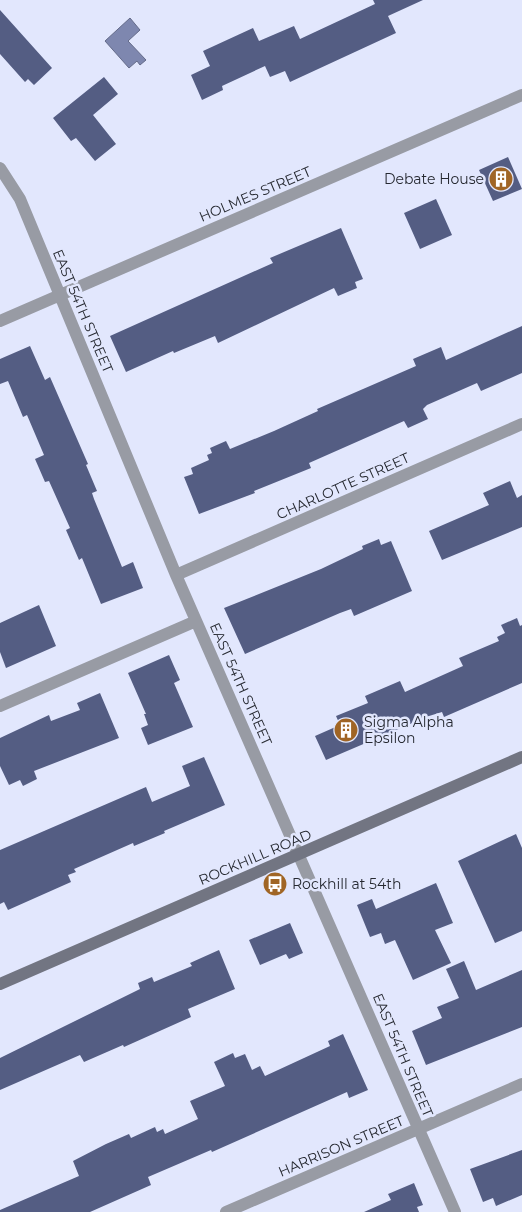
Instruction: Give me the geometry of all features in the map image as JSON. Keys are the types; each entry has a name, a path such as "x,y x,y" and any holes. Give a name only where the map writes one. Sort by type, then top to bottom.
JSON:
{"main road":[{"name":"ROCKHILL ROAD","path":"0,984 522,757"}],"street":[{"name":"HOLMES STREET","path":"0,321 522,94"},
{"name":"EAST 54TH STREET","path":"0,168 20,199 176,575 455,1212"},
{"name":"CHARLOTTE STREET","path":"176,575 522,424"},
{"path":"0,706 196,621"},
{"name":"HARRISON STREET","path":"226,1212 522,1084"}],"water":[{"path":"130,18 140,30 128,41 146,60 140,65 137,61 129,68 105,41"}],"building":[{"path":"373,0 423,0 388,16 396,33 290,82 285,71 270,77 265,66 222,86 223,90 202,100 191,75 210,66 203,51 253,28 259,41 294,26 300,39 375,4"},
{"path":"0,10 52,68 34,85 28,79 25,82 0,54"},
{"path":"104,77 118,94 93,115 116,144 95,161 76,138 71,141 53,118"},
{"name":"Debate House","path":"508,157 522,189 493,201 479,170"},
{"path":"436,199 452,235 420,249 404,213"},
{"path":"341,228 363,279 355,282 357,288 338,296 334,288 218,343 215,336 174,353 173,351 126,372 110,336 273,263 270,258"},
{"path":"522,326 522,373 481,391 477,383 427,405 423,409 428,419 408,428 404,421 309,463 311,468 254,491 255,493 199,514 184,477 193,474 191,468 209,460 207,455 212,453 210,448 226,441 230,449 274,431 318,411 317,409 416,366 413,359 441,347 446,360"},
{"path":"30,346 45,380 50,377 88,464 86,465 97,491 92,493 122,567 133,562 143,588 101,604 82,558 79,560 66,530 70,528 49,481 45,482 35,459 44,455 27,415 23,417 8,381 0,384 0,359"},
{"path":"510,481 517,498 522,495 522,527 442,560 429,531 489,505 483,493"},
{"path":"379,539 381,545 391,541 412,591 354,616 351,609 340,613 245,654 224,608 321,569 363,549 362,546"},
{"path":"39,605 56,646 6,668 0,652 0,623"},
{"path":"517,618 520,626 522,625 522,683 444,717 442,712 429,716 326,760 315,736 340,725 336,716 368,703 365,696 400,681 405,692 463,666 459,658 499,641 497,637 505,633 501,625"},
{"path":"169,655 180,680 174,683 193,727 148,745 141,728 148,725 144,714 146,714 128,673"},
{"path":"100,693 119,738 34,771 37,779 23,786 20,780 9,785 0,766 0,738 49,715 51,721 80,710 77,703"},
{"path":"204,757 225,805 164,831 165,833 134,846 133,843 74,869 76,872 68,875 71,882 8,910 4,902 0,904 0,850 146,787 152,802 190,786 182,766"},
{"path":"516,834 522,848 522,931 495,943 458,861"},
{"path":"436,883 453,923 435,930 451,963 413,980 395,940 385,944 381,933 370,937 357,905 372,899 376,909"},
{"path":"290,923 303,953 289,959 286,954 260,965 249,940"},
{"path":"219,950 235,989 188,1009 191,1017 124,1047 123,1045 84,1062 80,1055 0,1090 0,1058 140,989 138,983 152,977 154,982 192,966 190,963"},
{"path":"464,961 476,990 522,970 522,1027 426,1065 412,1031 442,1018 437,1007 459,998 446,969"},
{"path":"343,1034 368,1090 349,1098 347,1092 212,1152 211,1150 148,1177 151,1185 90,1212 0,1212 0,1210 79,1176 73,1161 106,1144 129,1134 131,1138 155,1127 157,1132 163,1129 165,1134 198,1119 190,1101 225,1086 214,1062 233,1053 235,1058 245,1054 252,1070 260,1066 265,1076 330,1046 328,1041"},
{"path":"522,1150 522,1195 496,1206 493,1198 483,1202 470,1169"},
{"path":"414,1183 423,1205 417,1207 419,1212 364,1212 391,1200 388,1194"}],"place":[{"name":"Debate House","path":"501,179"},
{"name":"Sigma Alpha Epsilon","path":"346,730"},
{"name":"Rockhill at 54th","path":"275,884"}]}
